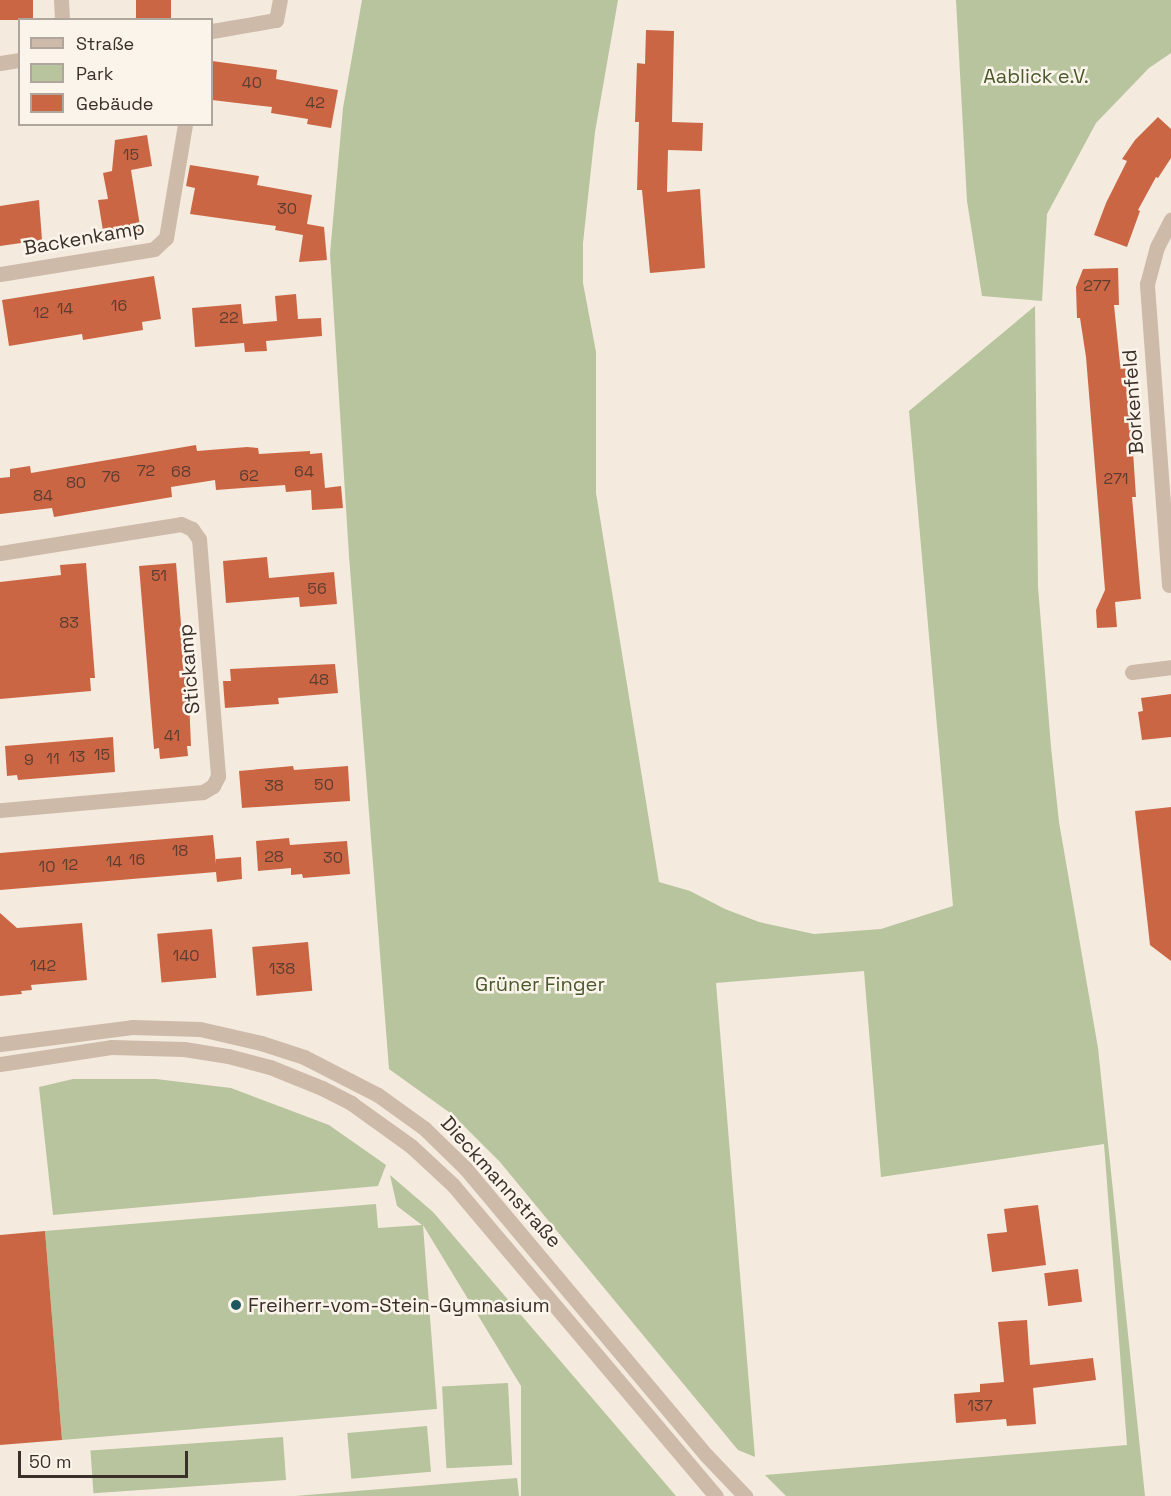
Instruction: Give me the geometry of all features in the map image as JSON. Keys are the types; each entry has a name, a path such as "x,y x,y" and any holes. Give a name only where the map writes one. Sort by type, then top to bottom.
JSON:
{"street":[{"path":"61,0 62,18"},
{"path":"213,31 276,20 280,0"},
{"path":"0,63 18,60"},
{"name":"Backenkamp","path":"0,274 154,249 165,238 185,126"},
{"name":"Borkenfeld","path":"1169,585 1147,284 1158,247 1171,219"},
{"name":"Stickamp","path":"0,553 182,524 192,529 199,539 218,776 213,786 203,792 0,810"},
{"path":"1132,672 1171,668"},
{"name":"Dieckmannstraße","path":"0,1044 124,1028 200,1029 261,1043 304,1057 378,1095 424,1128 466,1169 706,1455 745,1496"},
{"name":"Dieckmannstraße","path":"0,1064 111,1047 146,1046 193,1050 249,1061 289,1074 322,1088 365,1112 411,1146 453,1185 716,1496"}],"green space":[{"name":"Grüner Finger","path":"362,0 618,0 595,132 583,243 583,283 596,352 596,493 659,882 690,891 725,909 759,922 814,934 881,929 953,906 909,411 1035,306 1038,587 1051,747 1059,822 1098,1048 1145,1496 786,1496 765,1475 1127,1445 1104,1144 881,1177 864,971 716,983 755,1457 738,1450 500,1162 453,1115 389,1069 349,556 330,254 343,108"},
{"name":"Aablick e.V.","path":"956,0 1171,0 1171,53 1149,68 1096,123 1047,214 1042,301 982,296 967,201"},
{"path":"73,1079 156,1079 231,1088 329,1125 386,1165 378,1186 53,1215 39,1087"},
{"path":"390,1175 433,1212 676,1496 521,1496 521,1386 423,1225 437,1409 62,1440 45,1231 376,1204 378,1228 422,1225 397,1206"},
{"path":"508,1383 512,1465 446,1468 442,1386"},
{"path":"427,1426 431,1472 351,1479 347,1433"},
{"path":"283,1437 286,1480 93,1493 90,1450"},
{"path":"517,1478 519,1496 295,1496"}],"building":[{"path":"0,0 33,0 33,18 0,20"},
{"path":"136,0 171,0 171,18 136,18"},
{"path":"646,30 674,31 672,122 703,123 702,151 668,150 667,192 700,189 705,268 650,273 642,190 637,190 639,122 635,122 637,63 645,64"},
{"path":"213,61 277,70 276,79 338,90 331,128 307,124 308,119 271,113 272,107 213,100"},
{"path":"1158,117 1171,129 1171,158 1158,178 1156,177 1138,210 1140,211 1127,247 1094,235 1106,203 1127,161 1122,159 1135,140"},
{"path":"147,135 152,166 131,170 141,232 104,237 98,200 108,199 103,173 112,171 115,140"},
{"path":"190,165 259,176 257,185 312,195 307,224 324,227 327,260 299,262 303,235 275,230 276,226 190,214 195,188 186,186"},
{"path":"39,200 42,240 0,246 0,206"},
{"path":"1118,268 1119,305 1114,305 1120,364 1125,364 1132,436 1136,497 1132,497 1141,599 1115,602 1117,627 1097,628 1096,610 1105,590 1086,357 1080,318 1077,318 1076,287 1083,269"},
{"path":"154,276 161,319 142,322 143,330 83,340 82,334 9,346 2,300"},
{"path":"296,294 298,319 321,318 322,336 266,341 267,351 245,352 244,343 195,347 192,308 241,304 243,324 277,321 275,296"},
{"path":"196,445 197,451 247,447 258,448 259,454 310,451 310,454 322,453 325,488 341,486 343,508 312,510 311,490 286,492 285,485 216,490 215,480 171,487 172,497 54,517 52,508 0,514 0,478 10,477 10,469 30,466 31,473"},
{"path":"267,557 269,578 334,572 337,604 300,607 299,597 226,603 223,561"},
{"path":"86,563 95,678 90,678 91,691 0,699 0,582 61,575 60,565"},
{"path":"176,563 184,660 188,675 191,746 187,746 188,756 160,759 159,748 154,749 139,566"},
{"path":"335,664 338,693 278,698 279,704 225,708 223,681 231,681 230,669"},
{"path":"1171,694 1171,737 1142,740 1138,712 1143,711 1141,698"},
{"path":"113,737 115,772 18,780 17,775 7,776 5,746"},
{"path":"293,766 294,770 348,766 350,801 242,808 239,771"},
{"path":"1171,807 1171,961 1150,945 1135,811"},
{"path":"213,835 216,864 216,859 241,857 242,879 217,882 216,872 0,890 0,853"},
{"path":"289,838 290,845 347,841 350,874 303,878 302,874 291,875 291,868 258,871 256,841"},
{"path":"0,913 17,928 82,923 87,980 31,985 32,990 21,991 22,994 0,996"},
{"path":"212,929 216,978 161,983 157,934"},
{"path":"308,942 312,991 256,996 252,947"},
{"path":"1038,1205 1046,1265 992,1272 987,1234 1007,1232 1004,1209"},
{"path":"45,1231 62,1440 0,1445 0,1235"},
{"path":"1078,1269 1082,1302 1048,1306 1044,1273"},
{"path":"1027,1320 1030,1365 1093,1358 1096,1380 1033,1388 1036,1424 1007,1426 1006,1419 956,1423 954,1394 980,1392 980,1384 1004,1382 998,1322"}],"place":[{"name":"Freiherr-vom-Stein-Gymnasium","path":"236,1305"}]}
